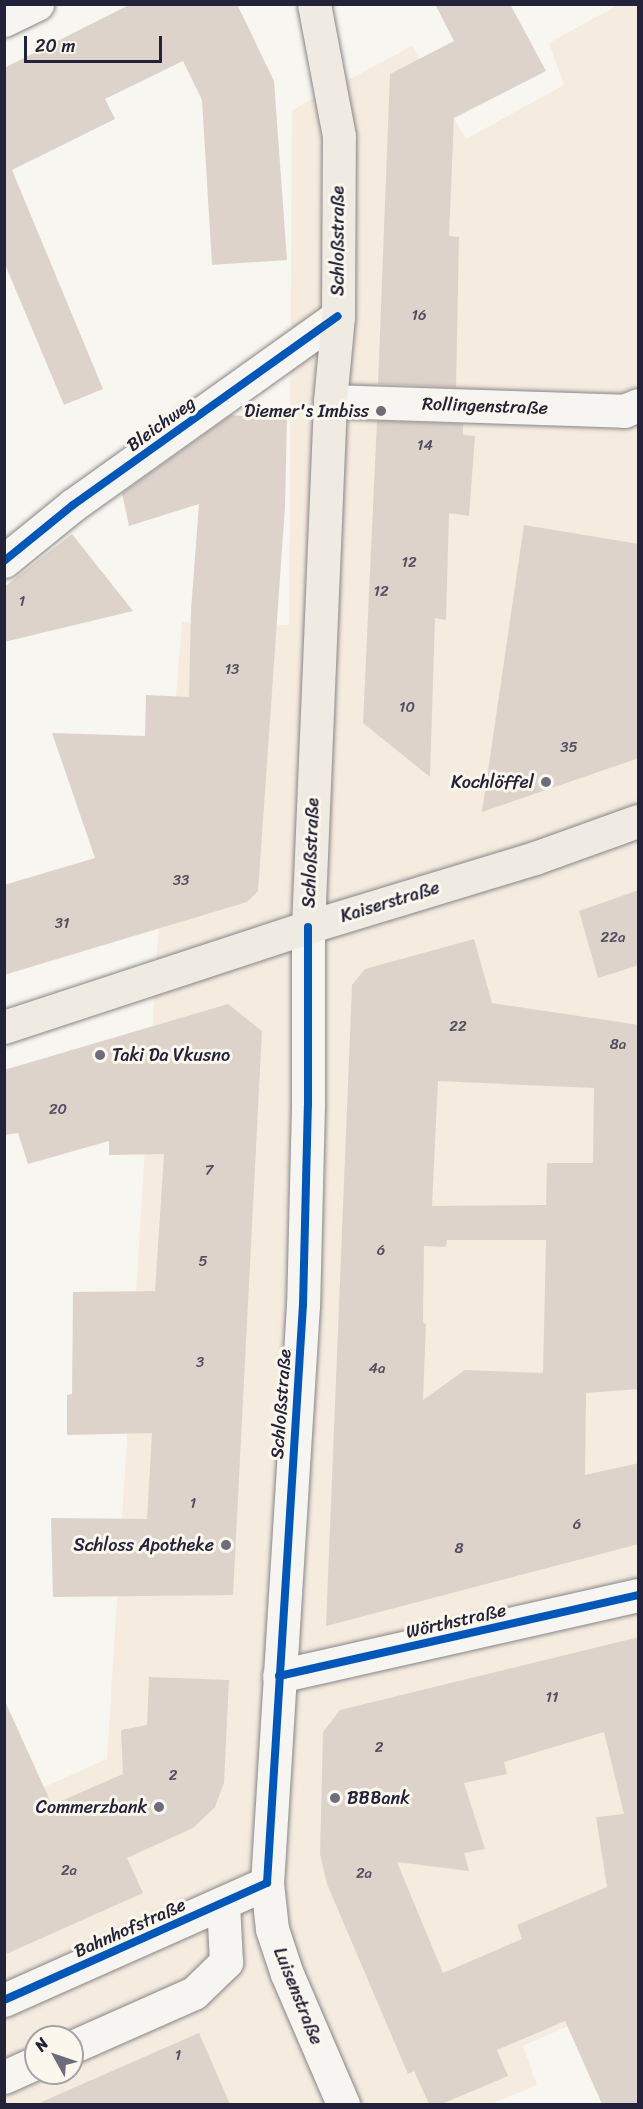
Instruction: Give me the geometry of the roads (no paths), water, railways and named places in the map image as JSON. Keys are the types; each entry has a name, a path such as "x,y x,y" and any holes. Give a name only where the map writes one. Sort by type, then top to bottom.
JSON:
{"main road":[{"name":"Schloßstraße","path":"308,927 330,401 338,316 339,136 314,4"},
{"name":"Kaiserstraße","path":"4,1027 308,927 535,858 639,821"}],"street":[{"path":"4,20 37,4"},
{"name":"Bleichweg","path":"4,561 73,505 338,316"},
{"name":"Rollingenstraße","path":"330,401 624,411 639,405"},
{"name":"Schloßstraße","path":"267,1883 303,1305 308,1104 308,927"},
{"name":"Wörthstraße","path":"279,1676 639,1595"},
{"name":"Bahnhofstraße","path":"4,2000 267,1883"},
{"name":"Luisenstraße","path":"267,1883 272,1929 287,1974 337,2090"},
{"path":"84,2043 194,1993 226,1962 223,1903"},
{"path":"4,2078 24,2069"}],"place":[{"name":"Diemer's Imbiss","path":"381,411"},
{"name":"Kochlöffel","path":"546,782"},
{"name":"Taki Da Vkusno","path":"100,1055"},
{"name":"Schloss Apotheke","path":"226,1545"},
{"name":"BBBank","path":"335,1798"},
{"name":"Commerzbank","path":"159,1807"}]}
